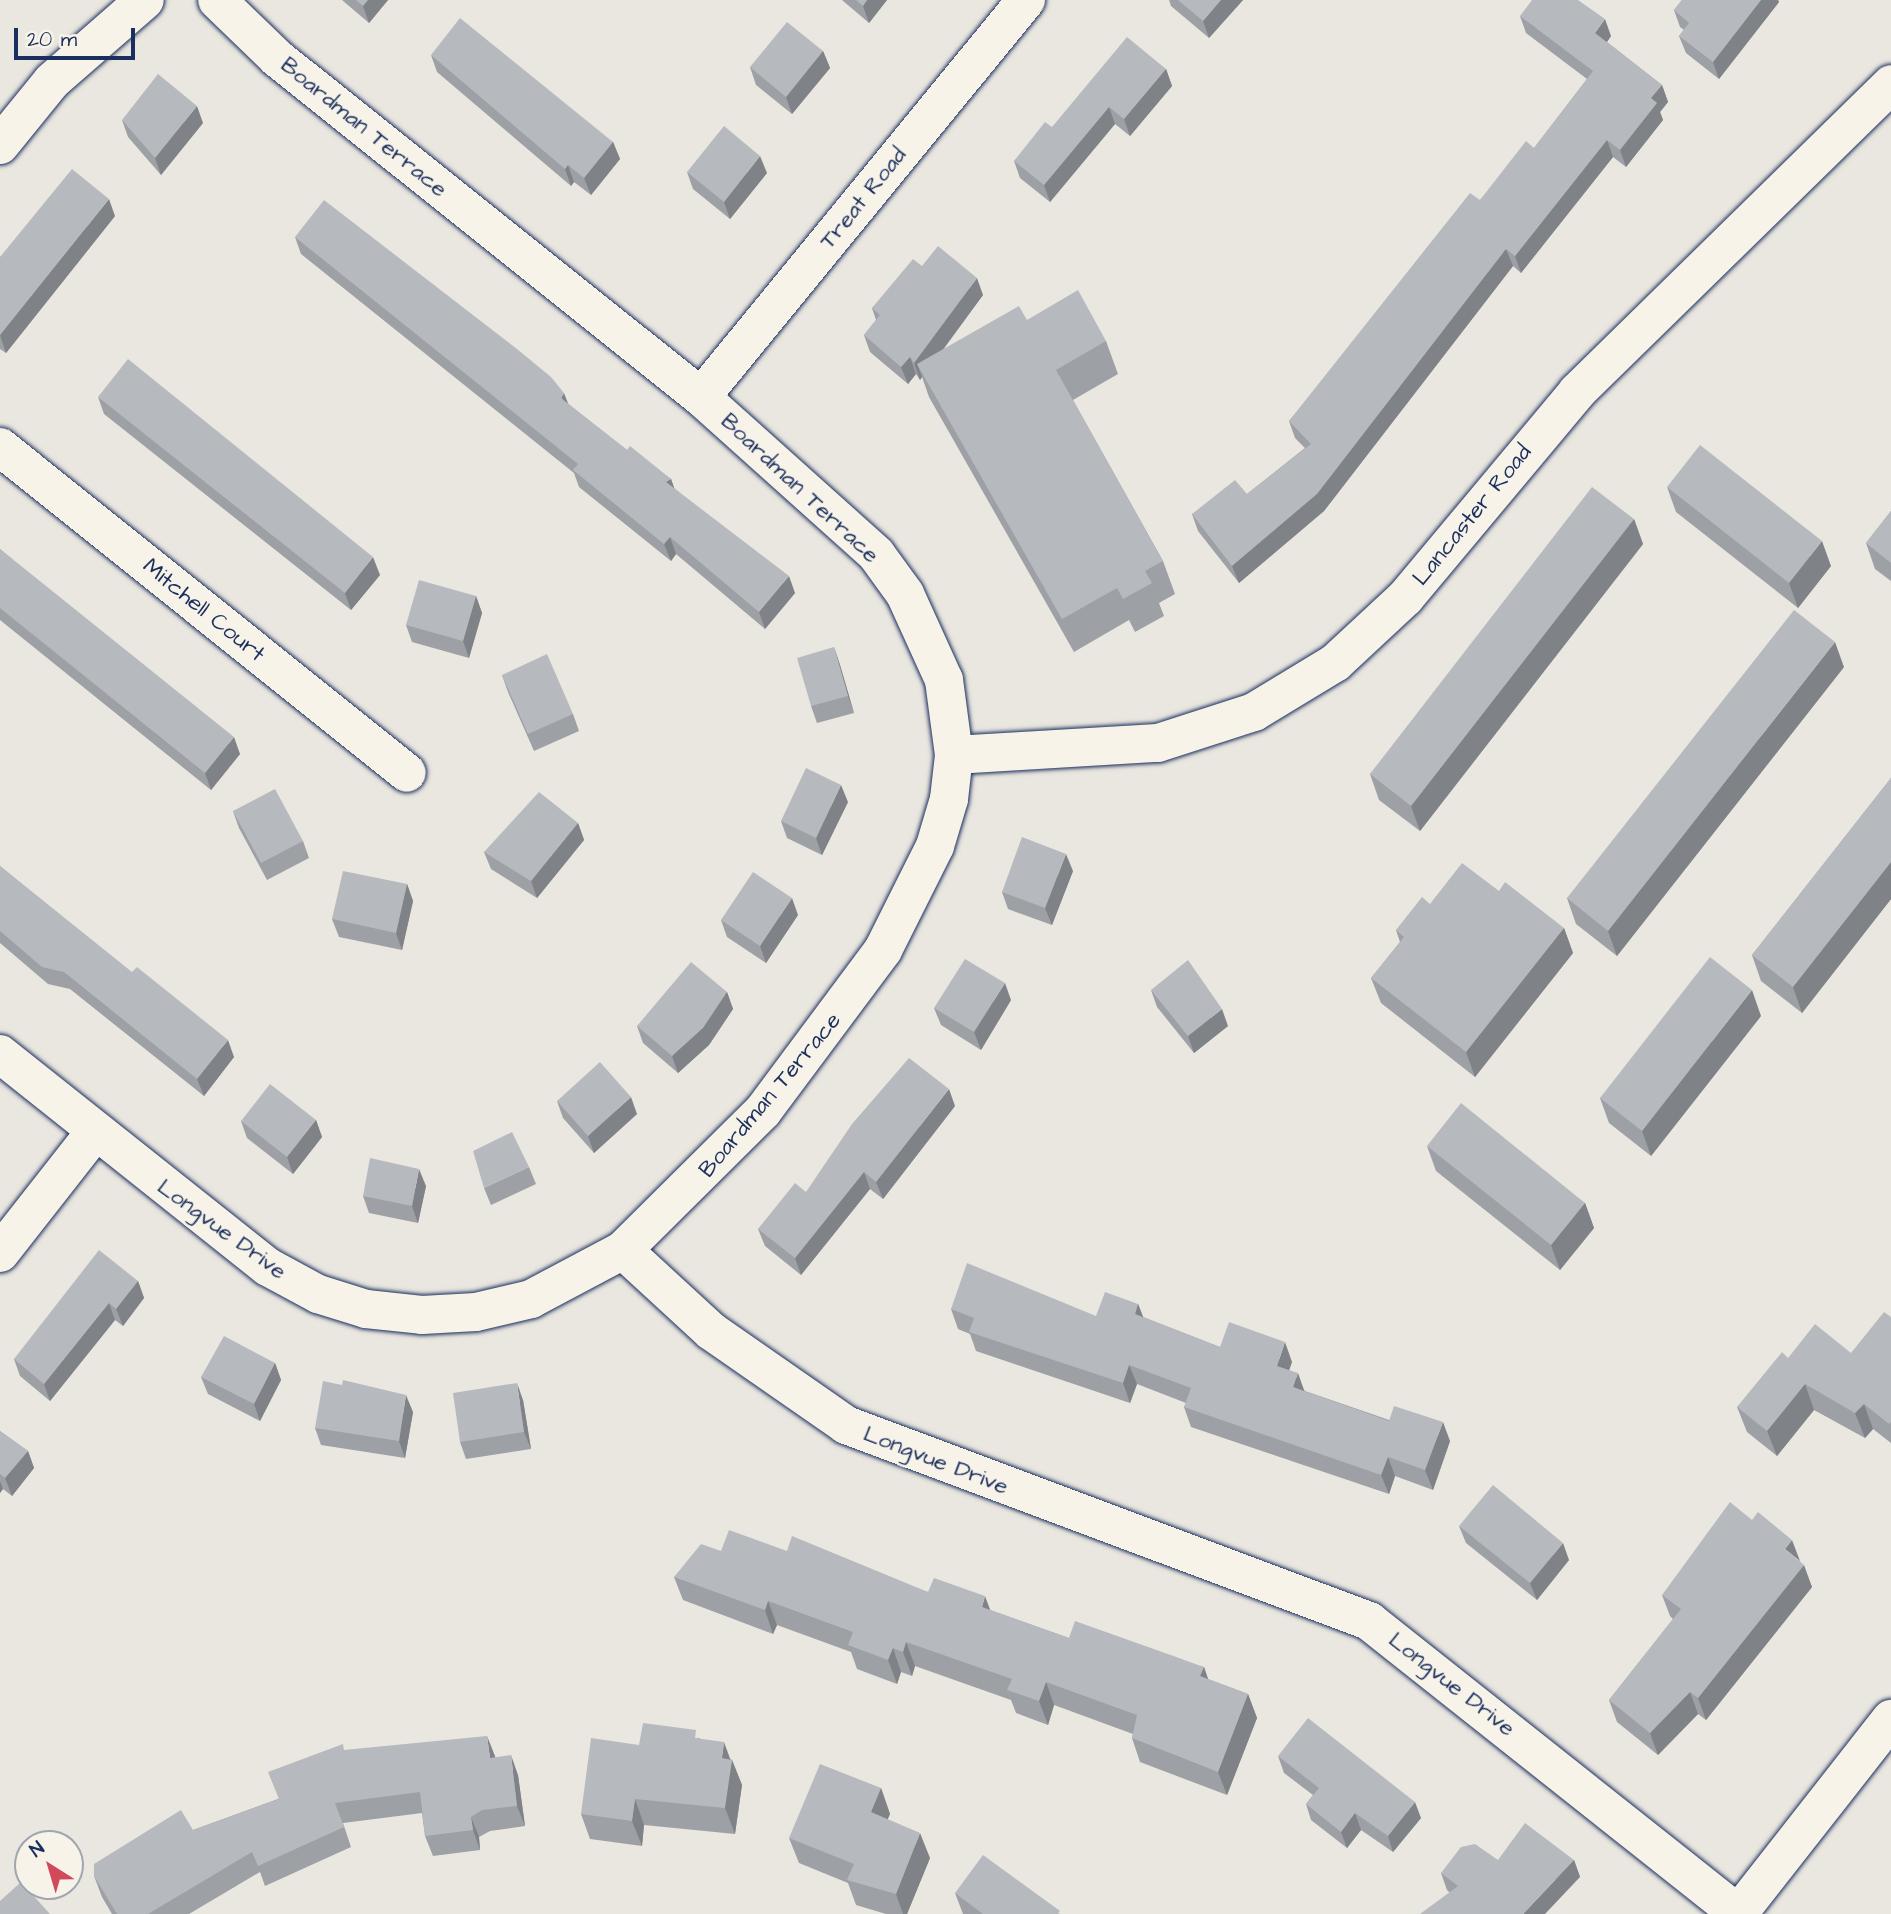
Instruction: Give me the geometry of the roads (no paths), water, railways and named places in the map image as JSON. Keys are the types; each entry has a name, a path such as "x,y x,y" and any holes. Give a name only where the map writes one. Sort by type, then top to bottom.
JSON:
{"street":[{"path":"0,145 52,81 145,0"},
{"name":"Boardman Terrace","path":"217,0 277,58 701,397 876,554 905,594 944,680 954,755 935,846 883,950 763,1111 623,1250"},
{"name":"Treat Road","path":"701,397 1026,0"},
{"name":"Lancaster Road","path":"954,755 1158,743 1254,712 1335,663 1405,598 1577,392 1891,84"},
{"name":"Mitchell Court","path":"0,447 407,773"},
{"name":"Longvue Drive","path":"0,1054 94,1133 268,1268 366,1308 477,1312 531,1299 623,1250 711,1331 846,1425 1369,1621 1738,1913"},
{"path":"0,1253 94,1133"},
{"path":"1738,1913 1891,1719"}]}
